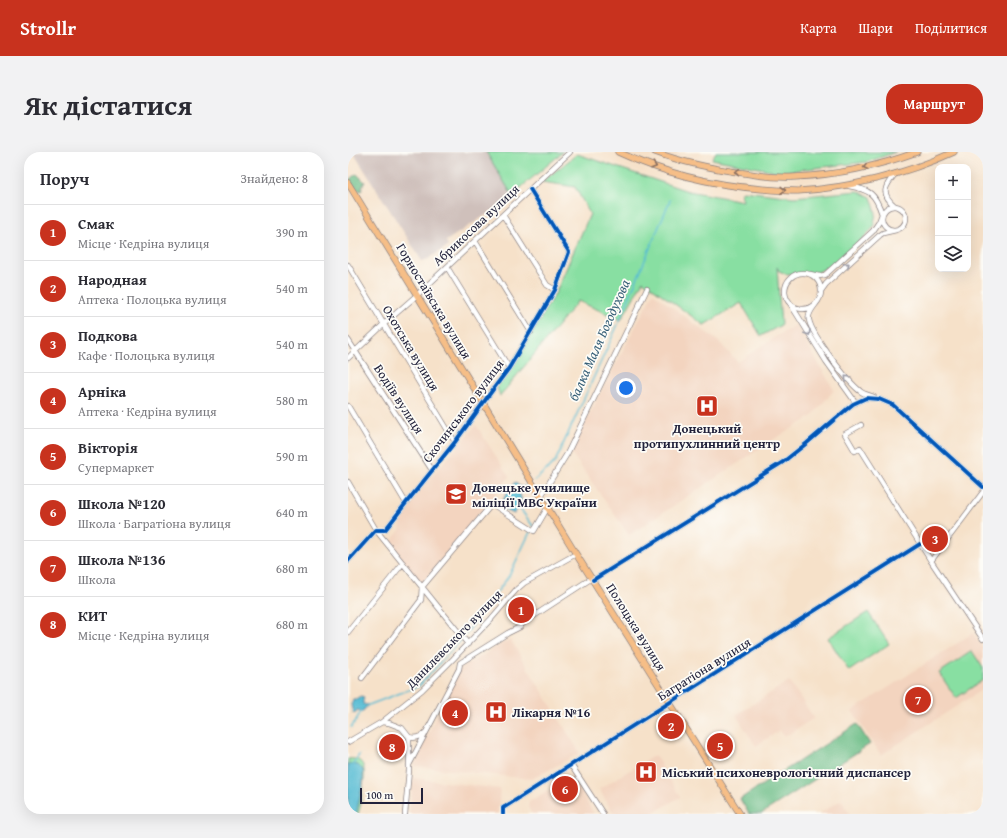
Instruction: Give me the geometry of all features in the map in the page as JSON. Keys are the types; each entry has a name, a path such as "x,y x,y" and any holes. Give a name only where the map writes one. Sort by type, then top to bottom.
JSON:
{"main road":[{"path":"618,152 669,171 703,180 726,185 786,190 817,189 871,180 895,174 936,160 954,152"},
{"path":"655,152 683,161 730,172 796,177 849,170 892,160 917,152"},
{"name":"Горностаївська вулиця","path":"348,183 576,554"},
{"name":"Полоцька вулиця","path":"576,554 670,702 738,813"}],"street":[{"name":"Абрикосова вулиця","path":"348,358 570,152"},
{"path":"895,174 885,191 890,202 902,209 906,216 904,224 896,230 880,235 826,284 818,301 809,314 809,320 825,348 842,372 860,392 893,405 983,487"},
{"path":"845,185 863,189 874,196 878,202 884,225 891,230 896,230"},
{"name":"Скочинського вулиця","path":"349,558 376,530 385,530 455,442 509,368 555,290 569,252 530,190"},
{"path":"856,402 826,361 788,300 785,294 785,288 787,282 796,274 802,273 819,276 824,274 873,231 887,208 895,206"},
{"path":"503,215 547,285 555,290"},
{"path":"475,241 531,332"},
{"name":"Охотська вулиця","path":"348,265 455,442"},
{"path":"447,267 509,368"},
{"path":"810,274 820,285 821,293"},
{"path":"541,496 566,454 647,289"},
{"path":"788,300 792,305 803,309 814,305 818,301"},
{"name":"Водіїв вулиця","path":"348,340 432,470"},
{"path":"409,765 459,668 460,663 783,462 856,402 866,398 879,399"},
{"path":"348,406 406,502"},
{"path":"860,424 845,434 855,451 860,448 920,544 983,639"},
{"path":"348,482 376,530 468,644"},
{"path":"931,561 983,492"},
{"path":"362,678 421,600 422,587 492,504 534,531 548,507"},
{"name":"Багратіона вулиця","path":"503,814 503,808 920,544"},
{"name":"Данилевського вулиця","path":"348,742 382,722 422,690 468,644 524,583 576,554"},
{"path":"348,632 403,563"},
{"path":"382,722 402,728 409,737 409,765 405,814"},
{"path":"409,737 417,737 426,732"},
{"path":"571,765 603,814"}],"shaded area":[{"path":"353,152 486,152 512,195 507,201 446,241 448,246 428,259 422,261"},
{"name":"Донецький протипухлинний центр","path":"653,293 719,342 738,362 796,325 834,390 811,417 776,438 629,535 570,451"},
{"name":"Донецьке училище міліції МВС України","path":"476,425 509,477 421,585 390,543 400,530 402,511"},
{"path":"973,633 983,649 983,689 881,755 852,711"},
{"name":"Лікарня №16","path":"510,639 580,753 532,779 414,766 456,671"},
{"path":"789,681 814,718 784,737 780,730 756,746 736,715"},
{"name":"Міський психоневрологічний диспансер","path":"655,755 680,797 651,814 614,814 599,789"},
{"path":"572,776 594,814 532,814 528,807 529,802"},
{"path":"413,778 500,789 498,814 409,814"},
{"path":"841,800 850,814 819,814"}],"green space":[{"path":"486,152 563,152 512,195"},
{"path":"716,152 896,152 867,162 780,172 712,159"},
{"path":"577,154 688,191 743,201 741,194 743,191 794,197 858,191 871,197 876,213 873,228 841,260 816,273 786,274 779,271 777,267 781,325 761,336 741,303 704,325 643,281 621,320 578,301 500,396 497,387 556,292 590,214 575,187 542,182"},
{"path":"357,174 365,182 362,186 362,190 360,191 352,185 350,179"},
{"path":"868,612 889,644 849,671 828,638"},
{"path":"972,651 983,668 983,680 956,698 939,673"},
{"path":"857,724 870,744 761,814 749,814 740,799"},
{"path":"348,759 360,761 364,770 364,781 358,814 348,814"}],"water":[{"path":"515,482 519,486 524,487 524,489 519,492 521,498 520,506 514,514 505,510 502,504 509,489"},
{"path":"361,696 364,697 363,704 368,705 363,711 357,710 353,713 351,705 353,699 357,699"},
{"path":"348,764 358,765 363,770 363,783 356,814 348,814"}],"waterway":[{"name":"балка Маля Богодухова","path":"535,480 555,462 619,322 670,200"},
{"name":"балка Маля Богодухова","path":"523,487 529,485"},
{"name":"балка Маля Богодухова","path":"518,506 533,526"},
{"name":"балка Маля Богодухова","path":"465,635 509,576 530,532"},
{"name":"балка Маля Богодухова","path":"366,706 419,686 461,640"},
{"name":"балка Маля Богодухова","path":"351,727 362,709"},
{"name":"балка Маля Богодухова","path":"352,766 359,755"}],"cycle path":[{"path":"348,561 376,530 385,530 455,442 509,368 555,290 569,252 530,189"},
{"path":"593,580 783,462 853,404 866,398 879,399 893,405 983,487"},
{"path":"503,814 503,808 920,544"}],"place":[{"name":"Донецький протипухлинний центр","path":"707,406"},
{"name":"Донецьке училище міліції МВС України","path":"456,494"},
{"name":"Подкова","path":"935,539"},
{"name":"Смак","path":"521,610"},
{"name":"Школа №136","path":"918,700"},
{"name":"Лікарня №16","path":"496,712"},
{"name":"Арніка","path":"455,713"},
{"name":"Народная","path":"671,726"},
{"name":"Вікторія","path":"720,746"},
{"name":"КИТ","path":"392,747"},
{"name":"Міський психоневрологічний диспансер","path":"646,772"},
{"name":"Школа №120","path":"565,789"}]}
